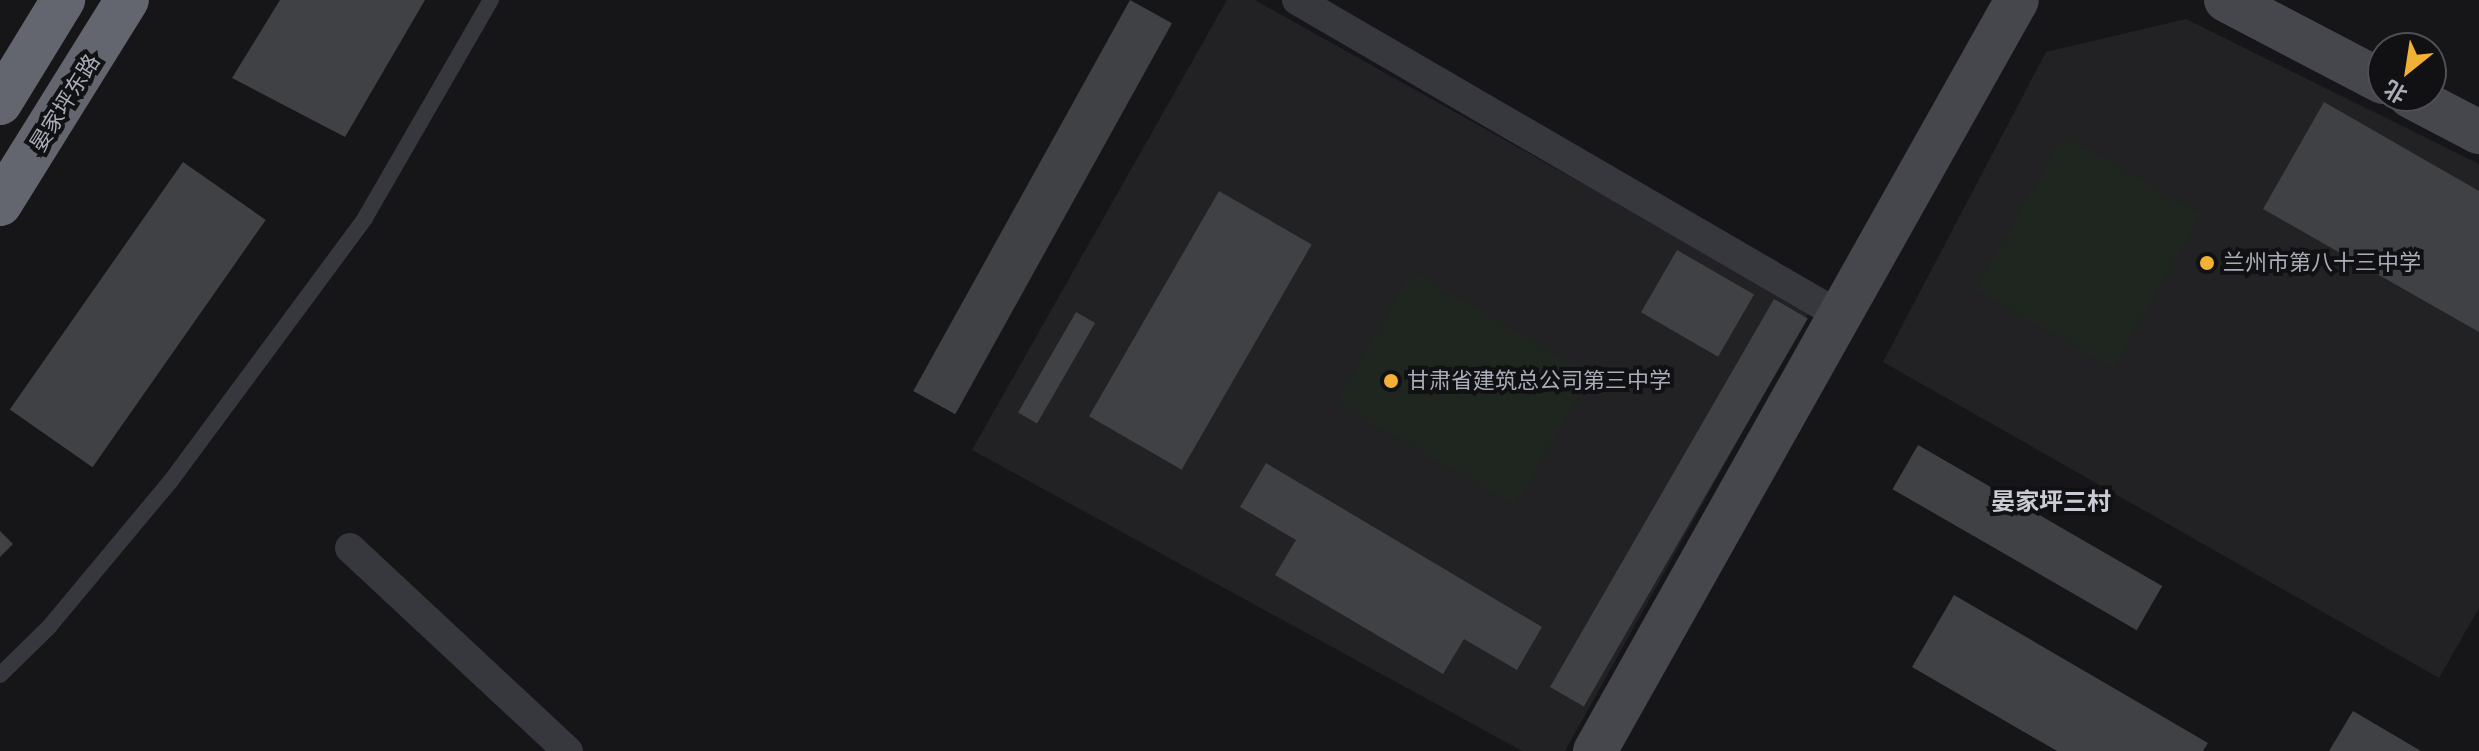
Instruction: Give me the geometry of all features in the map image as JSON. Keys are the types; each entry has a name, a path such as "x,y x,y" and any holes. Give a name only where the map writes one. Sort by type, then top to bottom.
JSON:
{"highway":[{"path":"0,103 63,0"},
{"name":"晏家坪东路","path":"0,204 127,0"}],"street":[{"path":"1297,0 1839,315"},
{"path":"1595,751 2017,0"},
{"path":"2226,0 2367,74"},
{"path":"2441,112 2479,132"},
{"path":"350,548 568,751"}],"lane":[{"path":"0,675 49,627 170,482 365,218 491,0"}],"shaded area":[{"name":"甘肃省建筑总公司第三中学","path":"1227,0 1255,0 1810,311 1565,751 1522,751 972,450"},
{"name":"兰州市第八十三中学","path":"2186,19 2367,109 2367,112 2374,112 2479,164 2479,608 2439,678 1883,362 2046,52"},
{"path":"2064,135 2202,214 2113,369 1975,289"},
{"path":"1412,271 1591,375 1515,506 1336,403"}],"building":[{"path":"280,0 425,0 345,137 232,78"},
{"path":"1130,0 1172,23 955,414 913,391"},
{"path":"2324,102 2479,191 2479,332 2263,209"},
{"path":"183,162 266,220 93,467 10,409"},
{"path":"1219,191 1312,244 1182,470 1089,416"},
{"path":"1677,250 1754,294 1718,357 1641,312"},
{"path":"1774,299 1808,318 1584,706 1550,687"},
{"path":"1076,312 1095,323 1037,423 1018,412"},
{"path":"1918,445 2162,586 2137,630 1892,489"},
{"path":"1266,463 1542,627 1517,670 1464,639 1443,674 1275,575 1296,540 1240,507"},
{"path":"0,531 13,544 0,557"},
{"path":"1954,595 2208,743 2203,751 2057,751 1912,667"},
{"path":"2353,711 2421,751 2329,751"}],"place":[{"name":"兰州市第八十三中学","path":"2207,263"},
{"name":"甘肃省建筑总公司第三中学","path":"1391,381"}],"district":[{"name":"晏家坪三村","path":"2051,502"}]}
